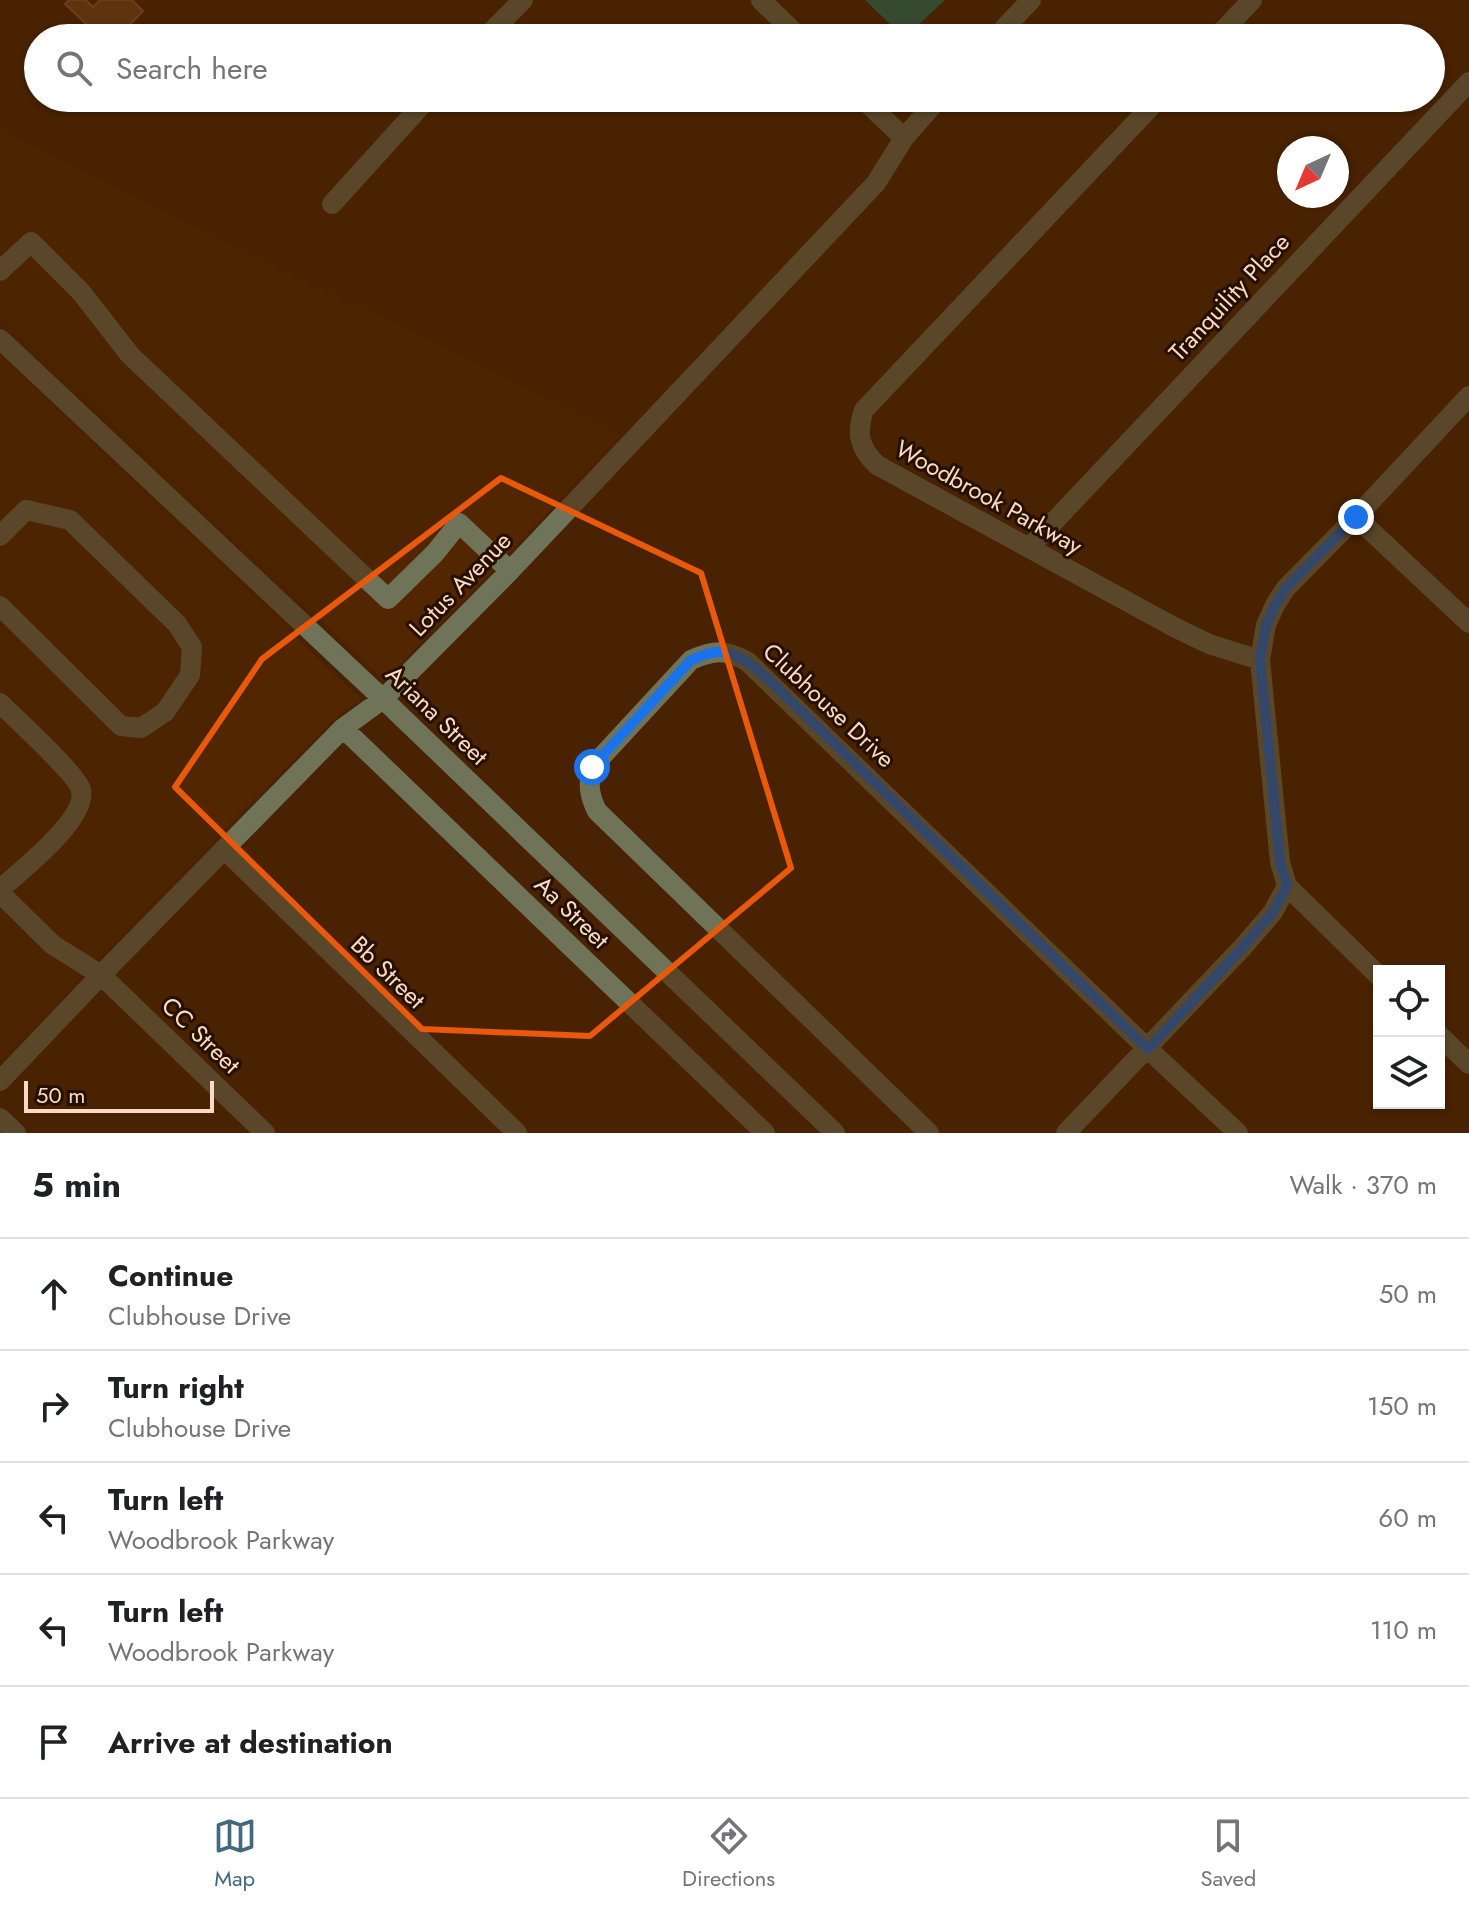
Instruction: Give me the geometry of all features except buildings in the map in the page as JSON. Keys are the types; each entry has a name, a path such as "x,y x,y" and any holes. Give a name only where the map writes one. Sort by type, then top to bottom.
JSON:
{"street":[{"path":"499,24 523,0"},
{"path":"761,0 786,24"},
{"path":"1008,24 1031,0"},
{"path":"1229,24 1252,0"},
{"name":"Tranquility Place","path":"1445,107 1469,82"},
{"path":"332,204 415,112"},
{"path":"877,112 904,138"},
{"name":"Lotus Avenue","path":"0,1081 343,728 383,699 510,571 876,183 904,138 927,112"},
{"name":"Woodbrook Parkway","path":"1146,112 864,410 860,422 860,441 867,456 877,465 1209,644 1260,660"},
{"name":"Tranquility Place","path":"1029,548 1441,112"},
{"path":"0,271 31,242 81,292 130,355 388,599 435,553 459,523 510,571"},
{"name":"Ariana Street","path":"0,339 383,699 835,1133"},
{"path":"1373,970 1287,886 1280,862 1260,660 1266,625 1286,588 1469,396"},
{"path":"0,606 121,726 141,728 165,712 190,675 192,647 177,624 70,520 26,510 1,532"},
{"path":"1356,517 1469,623"},
{"name":"Clubhouse Drive","path":"929,1133 597,811 590,797 592,767 691,660 721,651 748,662 1238,1133"},
{"path":"0,703 70,774 81,789 81,803 75,816 0,891"},
{"name":"Aa Street","path":"343,728 765,1133"},
{"name":"Bb Street","path":"224,849 517,1133"},
{"path":"1066,1133 1242,948 1273,912 1287,886"},
{"name":"CC Street","path":"0,891 53,945 101,975 265,1133"},
{"path":"1441,1037 1469,1064"},
{"path":"0,1118 16,1133"}],"highlighted area":[{"path":"501,478 701,573 791,868 590,1036 422,1029 175,787 262,659"}],"shaded area":[{"path":"0,131 621,434 489,575 384,680 0,315"},
{"path":"0,355 361,699 334,719 0,1062"}],"water":[{"path":"865,0 945,0 919,24 890,24"}],"route":[{"path":"592,767 691,660 721,651 736,655 748,662 795,705 1148,1049 1273,912 1287,886 1280,862 1260,660 1266,625 1286,588 1356,517"}]}
